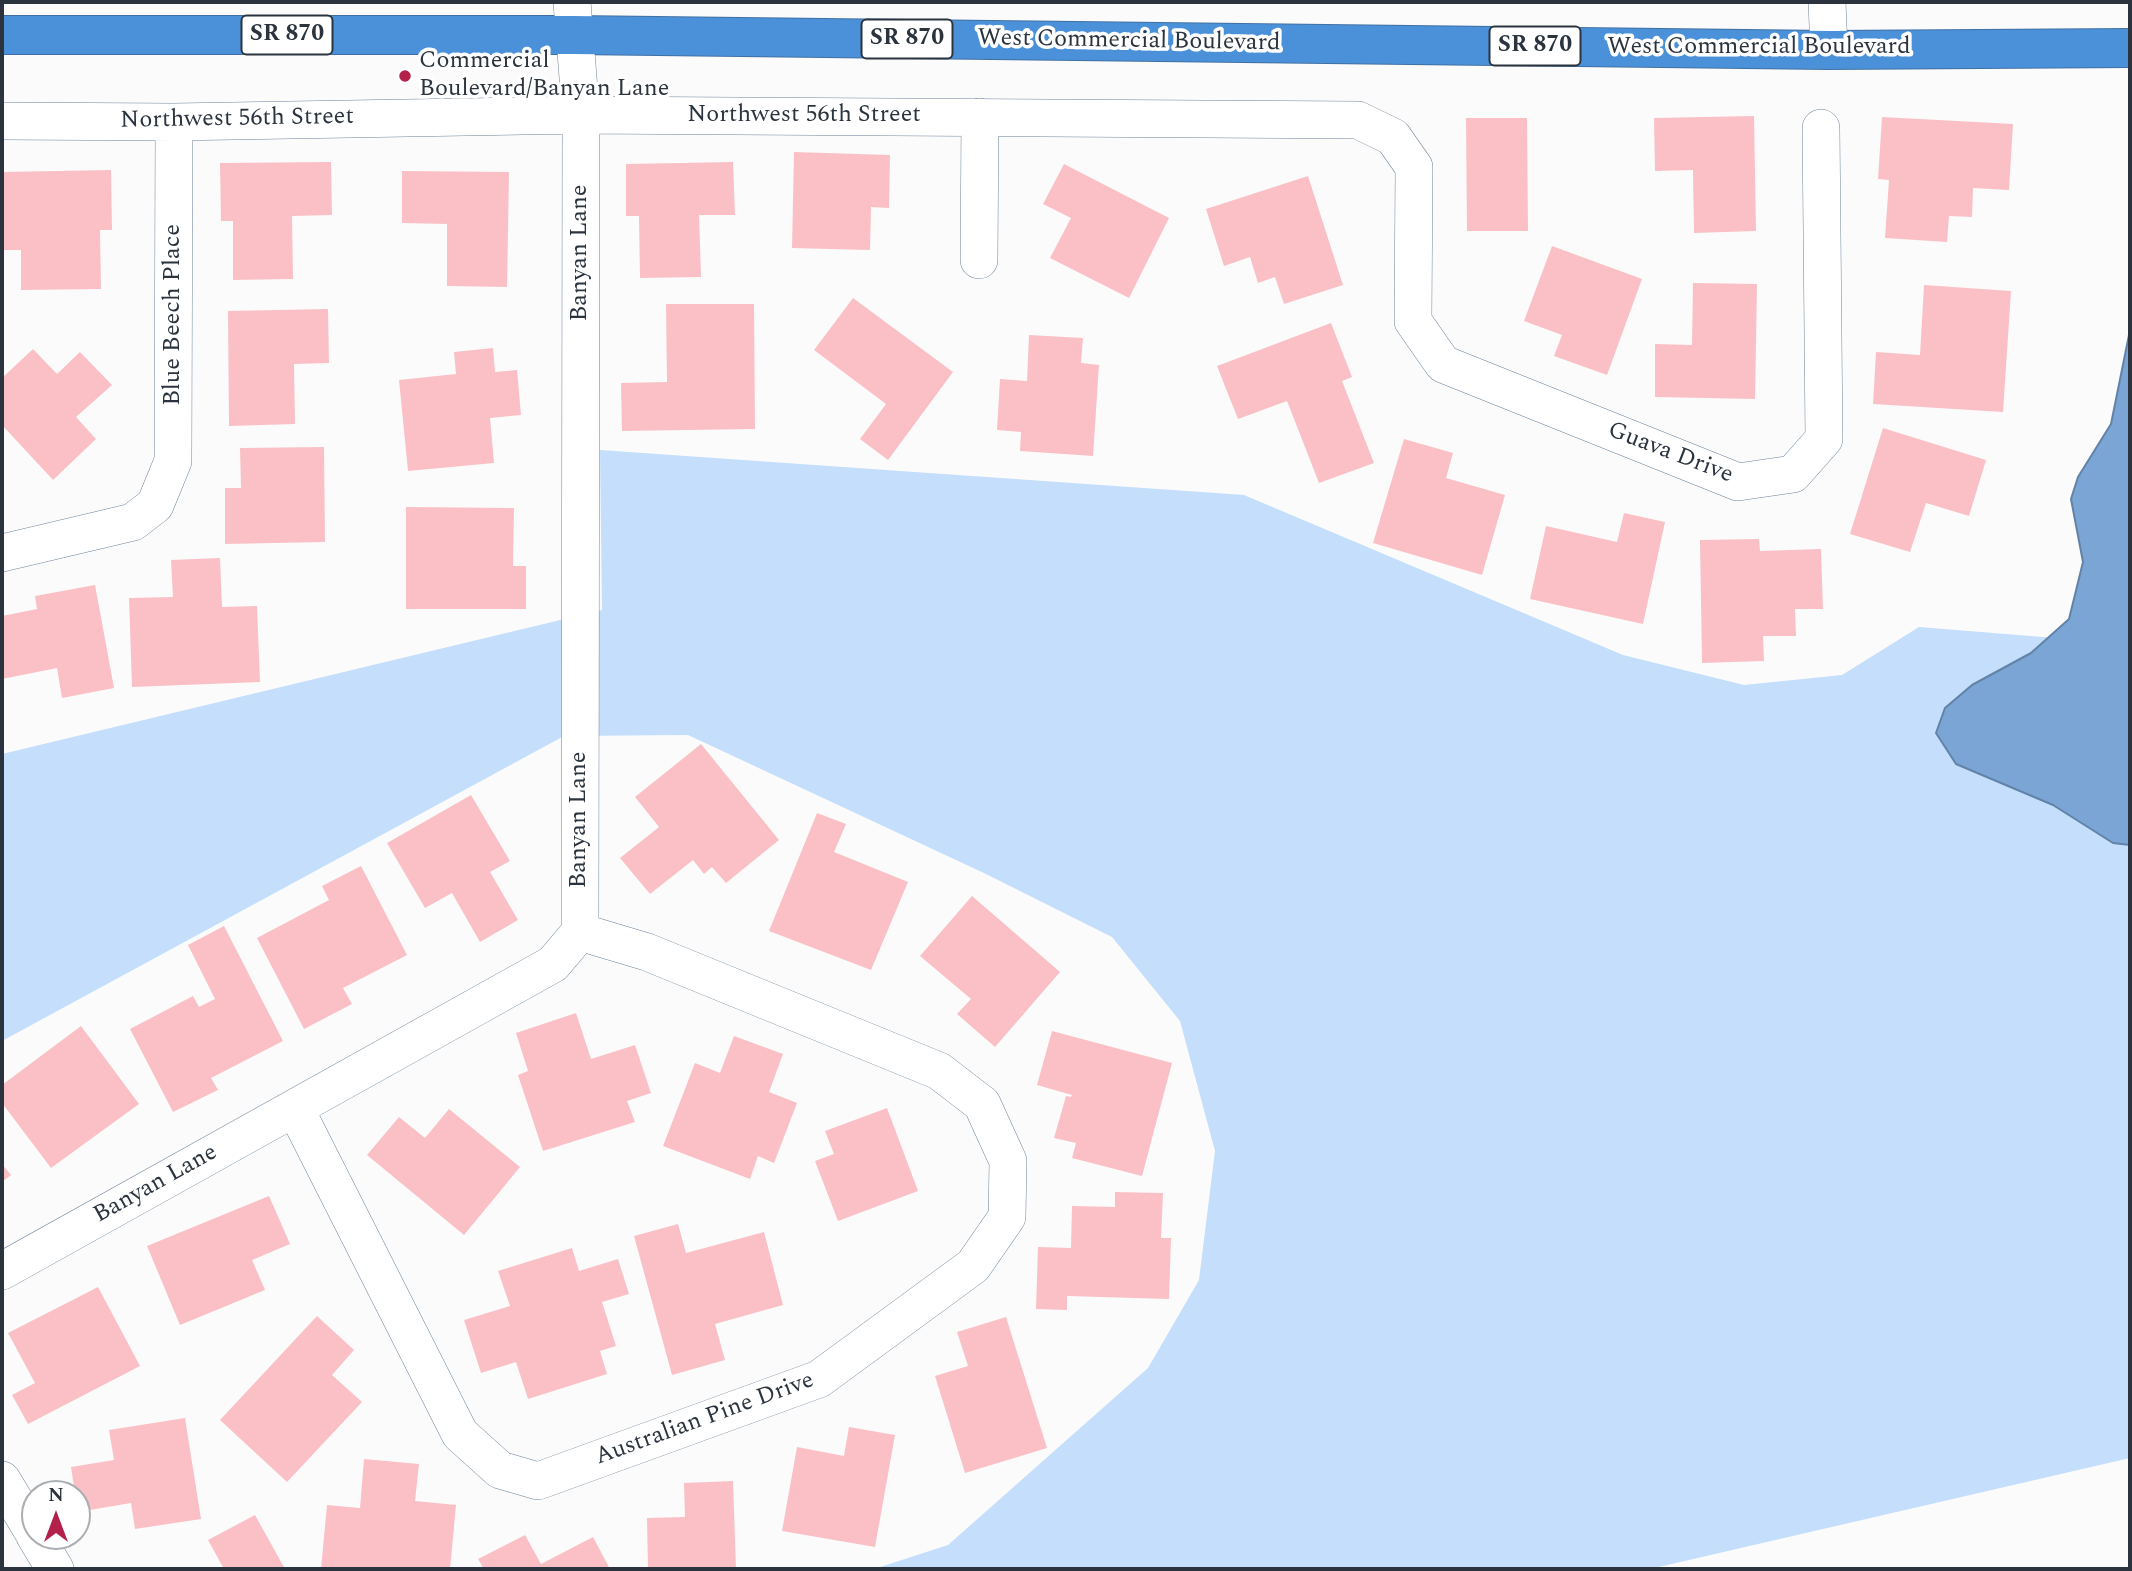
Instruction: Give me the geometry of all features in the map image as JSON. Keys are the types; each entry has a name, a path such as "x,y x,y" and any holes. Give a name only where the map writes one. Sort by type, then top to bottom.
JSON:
{"highway":[{"name":"West Commercial Boulevard","path":"2,35 572,18 1829,50 2130,48"}],"street":[{"path":"1827,2 1829,50"},
{"name":"Banyan Lane","path":"2,1271 553,964 580,932 581,115 572,18"},
{"name":"Northwest 56th Street","path":"2,121 581,115 1358,120 1393,137"},
{"path":"979,260 980,117"},
{"name":"Blue Beech Place","path":"2,553 132,522 155,505 173,461 174,121"},
{"name":"Guava Drive","path":"1393,137 1414,167 1413,321 1443,364 1738,482 1793,474 1824,439 1821,128"},
{"name":"Australian Pine Drive","path":"295,1108 460,1434 500,1470 538,1481 819,1379 973,1266 1007,1217 1008,1161 982,1104 939,1071 647,952 580,932"},
{"path":"2,1480 21,1512"},
{"path":"43,1550 55,1569"}],"shaded area":[{"path":"600,450 1244,495 1623,655 1744,685 1842,675 1919,627 2130,644 2130,1458 1650,1569 874,1569 948,1545 1148,1368 1199,1280 1215,1151 1180,1021 1112,937 986,874 688,735 564,736 2,1041 2,754 602,610"}],"water":[{"path":"2130,330 2130,845 2113,843 2053,805 1956,764 1936,733 1945,708 1972,685 2031,653 2069,619 2083,562 2071,499 2078,477 2111,424"}],"building":[{"path":"1754,116 1756,231 1694,233 1693,170 1655,171 1654,118"},
{"path":"1882,117 2013,124 2009,190 1973,188 1972,217 1949,216 1947,242 1885,238 1889,180 1878,179"},
{"path":"1466,118 1527,118 1528,231 1467,231"},
{"path":"794,152 890,155 889,208 871,207 870,250 792,248"},
{"path":"331,162 332,215 292,216 293,279 233,280 233,221 221,221 220,163"},
{"path":"733,162 735,215 699,215 701,277 640,278 639,216 626,216 626,164"},
{"path":"1064,164 1169,218 1129,298 1050,258 1071,218 1043,204"},
{"path":"111,170 112,230 100,230 101,289 21,290 21,250 2,250 2,172"},
{"path":"402,171 509,172 507,287 447,286 447,224 402,223"},
{"path":"1308,176 1343,285 1284,304 1275,277 1258,283 1250,257 1224,266 1206,209"},
{"path":"1552,246 1642,279 1607,375 1554,356 1562,335 1524,321"},
{"path":"1693,283 1757,284 1755,399 1655,397 1655,344 1692,345"},
{"path":"1924,285 2011,291 2003,412 1873,404 1876,352 1920,355"},
{"path":"853,298 953,372 888,460 860,439 886,404 814,350"},
{"path":"666,304 754,304 755,429 622,431 621,383 667,382"},
{"path":"328,309 329,363 294,364 295,424 229,426 228,311"},
{"path":"1331,323 1352,377 1342,381 1374,463 1319,483 1287,401 1238,419 1217,366"},
{"path":"1029,335 1083,338 1081,363 1099,365 1093,456 1020,451 1021,432 997,430 1000,379 1027,381"},
{"path":"493,348 495,372 517,370 521,415 490,418 494,463 408,471 399,380 456,374 454,352"},
{"path":"33,349 57,374 80,352 112,385 76,417 96,439 53,480 2,425 2,378"},
{"path":"1883,428 1986,460 1969,516 1926,503 1910,552 1850,534"},
{"path":"1404,439 1453,453 1446,478 1505,495 1482,575 1373,543"},
{"path":"324,447 325,542 225,544 225,488 241,488 240,448"},
{"path":"406,507 514,508 513,566 526,566 526,609 406,609"},
{"path":"1624,513 1665,522 1643,624 1530,599 1546,526 1617,542"},
{"path":"1759,539 1760,551 1821,549 1823,609 1795,609 1796,636 1763,636 1764,661 1702,663 1700,540"},
{"path":"220,558 222,607 257,606 260,682 132,687 129,598 173,597 171,560"},
{"path":"95,585 114,688 62,698 57,668 2,679 2,616 37,609 35,596"},
{"path":"701,744 779,840 726,883 712,867 704,874 693,860 650,894 620,858 659,827 635,797"},
{"path":"471,795 510,861 490,872 518,920 480,942 452,893 425,908 387,843"},
{"path":"817,813 846,824 834,852 908,882 871,970 769,931"},
{"path":"361,866 407,955 343,988 352,1004 304,1029 257,938 329,900 322,886"},
{"path":"972,896 1060,972 995,1047 957,1014 971,999 920,956"},
{"path":"224,926 283,1041 211,1078 218,1090 173,1112 130,1029 193,996 199,1007 215,999 188,945"},
{"path":"576,1013 591,1059 635,1045 651,1093 627,1101 635,1122 543,1151 518,1075 528,1071 516,1033"},
{"path":"81,1026 139,1104 51,1168 2,1103 2,1085"},
{"path":"1052,1031 1172,1063 1142,1176 1072,1158 1076,1143 1054,1138 1066,1096 1072,1095 1037,1085"},
{"path":"734,1036 783,1054 769,1092 797,1103 774,1163 758,1156 750,1179 663,1146 695,1063 720,1073"},
{"path":"887,1108 918,1191 838,1221 815,1161 834,1154 825,1131"},
{"path":"449,1109 520,1167 464,1235 367,1155 399,1117 425,1138"},
{"path":"2,1164 11,1175 2,1182"},
{"path":"1115,1192 1163,1193 1161,1238 1171,1238 1169,1299 1067,1296 1067,1310 1036,1309 1038,1247 1071,1248 1072,1206 1115,1207"},
{"path":"269,1196 290,1244 252,1260 265,1290 180,1325 147,1246"},
{"path":"678,1224 686,1253 764,1232 783,1305 715,1324 725,1360 672,1375 634,1236"},
{"path":"572,1248 579,1271 618,1259 629,1294 602,1302 616,1346 600,1351 607,1374 528,1399 516,1362 481,1373 464,1320 510,1306 498,1271"},
{"path":"98,1287 140,1366 28,1424 12,1395 35,1383 8,1333"},
{"path":"317,1316 354,1350 332,1375 362,1402 287,1482 220,1420"},
{"path":"1006,1317 1047,1448 965,1473 935,1376 968,1366 957,1332"},
{"path":"185,1418 201,1519 135,1529 131,1503 91,1510 91,1480 73,1480 71,1467 114,1460 109,1430"},
{"path":"849,1427 895,1435 875,1547 782,1531 797,1447 844,1456"},
{"path":"364,1459 419,1464 415,1501 456,1505 450,1569 321,1569 327,1505 360,1508"},
{"path":"733,1481 736,1569 648,1569 647,1518 685,1517 684,1483"},
{"path":"255,1515 285,1569 224,1569 208,1540"},
{"path":"525,1535 541,1564 593,1537 610,1569 484,1569 478,1559"}],"place":[{"name":"Commercial Boulevard/Banyan Lane","path":"405,76"}]}
